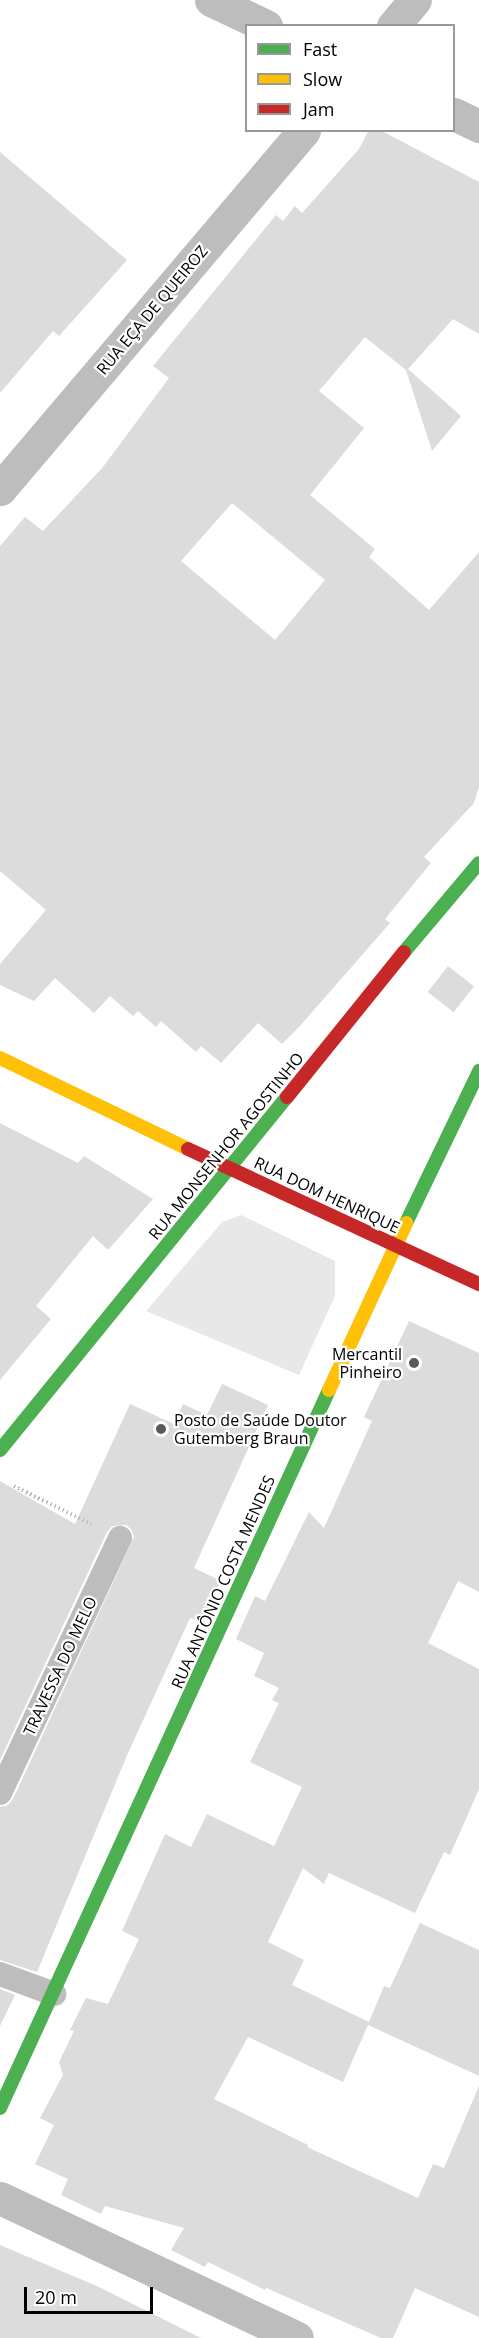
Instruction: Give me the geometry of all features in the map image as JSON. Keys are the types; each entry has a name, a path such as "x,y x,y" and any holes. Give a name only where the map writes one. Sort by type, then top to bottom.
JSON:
{"street":[{"path":"211,0 262,24"},
{"path":"395,24 415,0"},
{"path":"455,115 479,126"},
{"name":"RUA EÇA DE QUEIROZ","path":"0,489 302,132"},
{"name":"RUA MONSENHOR AGOSTINHO","path":"0,1450 479,863"},
{"name":"RUA DOM HENRIQUE","path":"0,1058 230,1169 479,1284"},
{"name":"RUA ANTÔNIO COSTA MENDES","path":"0,2108 395,1244 479,1071"},
{"path":"0,2198 297,2338"}],"lane":[{"name":"TRAVESSA DO MELO","path":"0,1793 120,1538"},
{"path":"0,1974 54,1994"}],"path":[{"path":"10,1484 120,1538"}],"shaded area":[{"path":"241,1215 335,1261 335,1296 299,1375 146,1311 222,1222"}],"building":[{"path":"368,132 384,132 479,182 479,334 453,319 408,369 461,416 432,451 406,370 365,337 319,391 364,428 310,495 375,549 369,557 429,610 479,552 479,787 474,803 424,857 431,863 385,919 390,923 299,1027 282,1044 258,1023 221,1063 201,1046 196,1052 161,1021 156,1027 138,1011 133,1016 110,996 94,1013 55,978 34,1001 0,985 0,964 46,910 0,871 0,546 25,517 43,531 103,467 169,378 153,366 276,215 283,221 295,206 302,213 359,149","holes":["232,503 325,580 275,640 181,561"]},
{"path":"0,152 127,260 59,336 53,331 0,393"},
{"path":"448,966 474,986 454,1012 428,992"},
{"path":"0,1123 78,1163 84,1156 153,1199 108,1250 93,1236 36,1306 51,1319 0,1380"},
{"path":"409,1321 479,1353 479,1592 458,1581 428,1643 479,1669 479,1789 450,1855 444,1852 415,1913 329,1873 324,1884 303,1868 268,1942 304,1960 292,1985 369,2022 384,1986 390,1988 420,1923 479,1950 479,2076 368,2025 343,2082 248,2037 214,2099 308,2145 307,2147 418,2198 433,2164 444,2168 479,2086 479,2317 415,2288 393,2338 381,2338 266,2288 265,2290 208,2262 205,2267 171,2250 184,2228 105,2206 101,2214 61,2195 68,2179 35,2164 54,2125 40,2118 63,2075 59,2062 74,2031 70,2030 86,1998 108,2004 139,1939 122,1931 165,1834 191,1847 207,1814 274,1846 302,1787 250,1762 279,1703 272,1700 279,1688 254,1676 264,1653 236,1639 255,1596 265,1601 309,1512 324,1528 372,1421 364,1417"},
{"path":"222,1384 268,1405 194,1568 221,1581 203,1622 190,1618 128,1753 37,1972 0,1960 0,1807 8,1805 13,1799 134,1537 131,1529 126,1525 112,1526 107,1532 0,1760 0,1481 75,1524 130,1404 174,1424 183,1404 207,1415"},
{"path":"0,1989 15,1995 0,2026"},
{"path":"0,2245 99,2287 201,2338 0,2338"}],"traffic: fast":[{"path":"404,952 479,863"},
{"path":"406,1223 479,1071"},
{"path":"0,1450 287,1097"},
{"path":"0,2108 329,1390"}],"traffic: slow":[{"path":"0,1058 188,1149"},
{"path":"329,1390 406,1223"}],"traffic: jam":[{"path":"287,1097 404,952"},
{"path":"188,1149 479,1284"}],"place":[{"name":"Mercantil Pinheiro","path":"414,1363"},
{"name":"Posto de Saúde Doutor Gutemberg Braun","path":"161,1429"}]}
